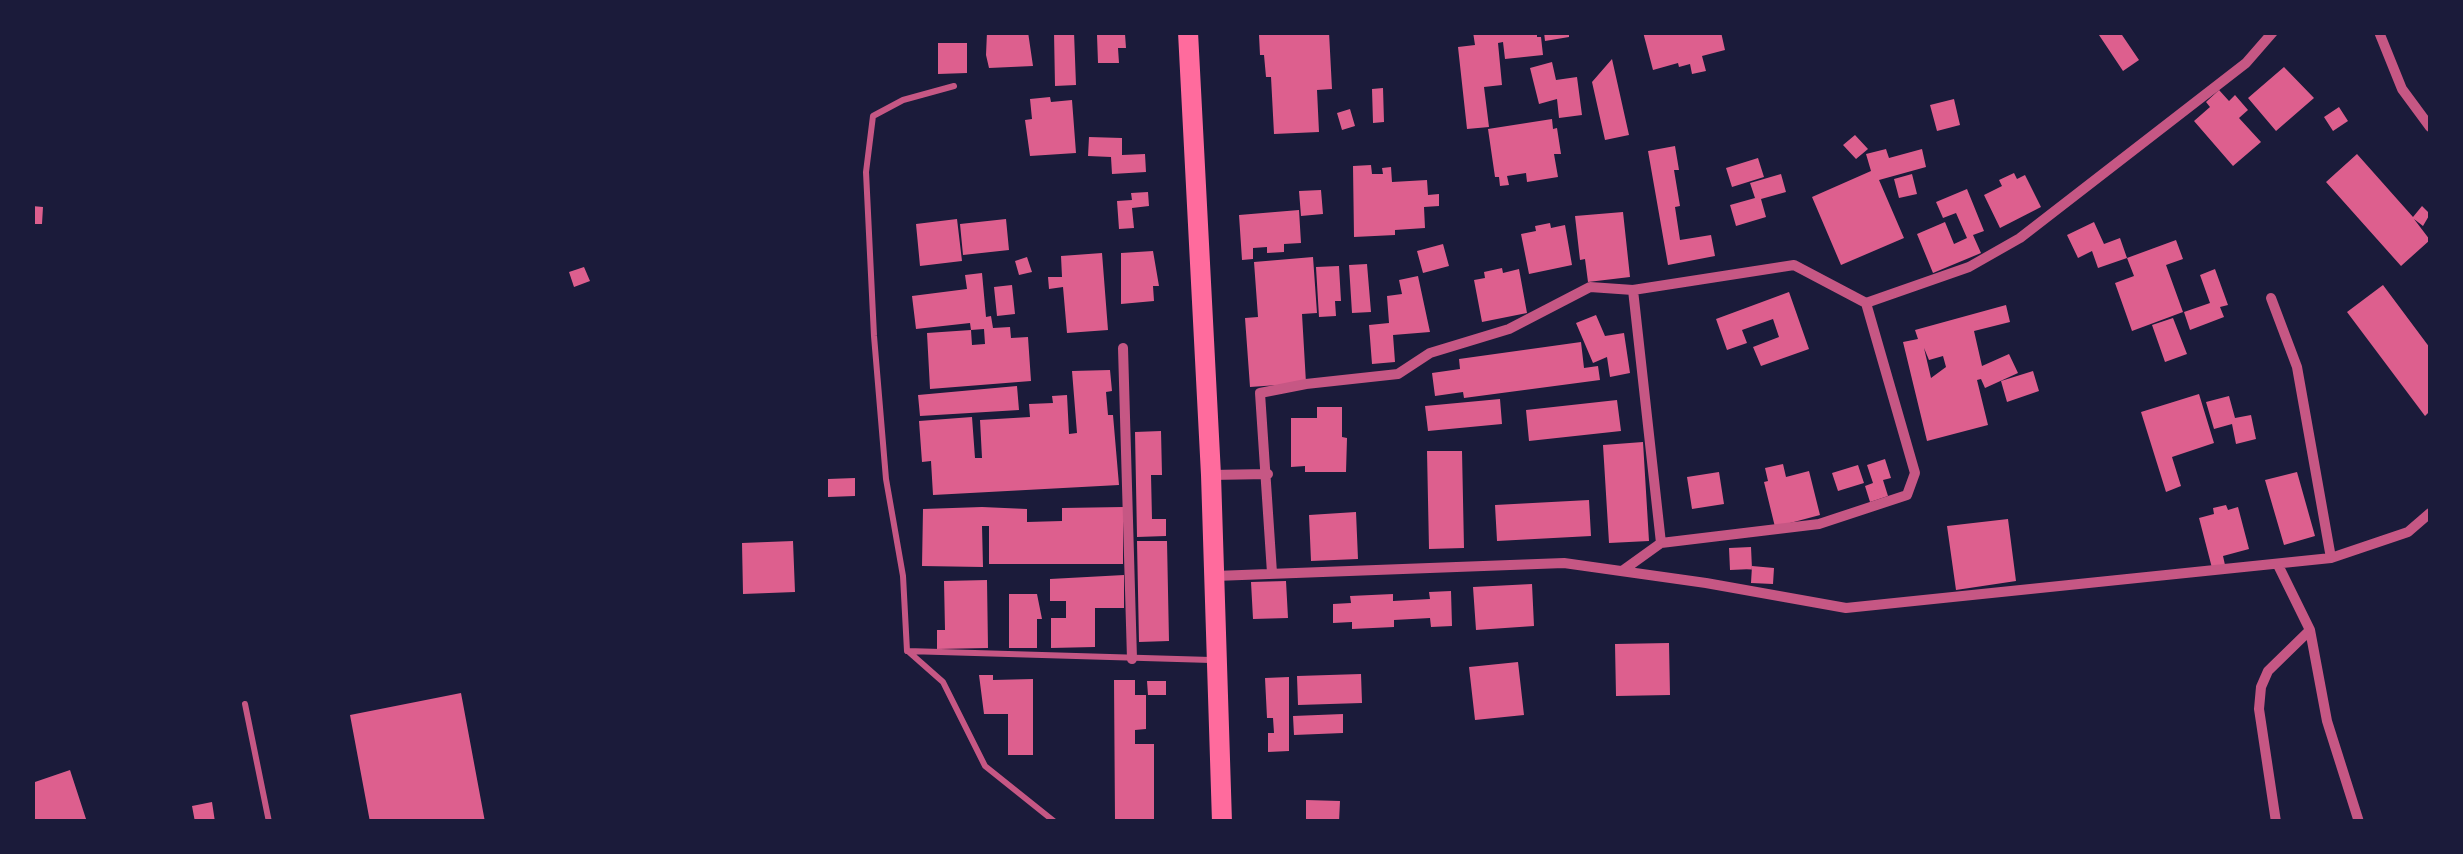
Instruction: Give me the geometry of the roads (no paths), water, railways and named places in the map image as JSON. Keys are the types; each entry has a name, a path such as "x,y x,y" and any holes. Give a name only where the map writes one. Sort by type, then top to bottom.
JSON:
{"main road":[{"path":"1188,32 1211,475 1222,822"}],"street":[{"path":"1866,303 1969,268 2020,238 2246,63 2273,32"},
{"path":"2379,32 2402,89 2430,126"},
{"path":"1272,573 1260,393 1398,374 1430,353 1510,329 1590,287 1633,290 1794,265 1866,303 1915,473 1907,496 1819,524 1661,543 1622,571"},
{"path":"1633,290 1661,543"},
{"path":"2271,298 2297,367 2331,558"},
{"path":"1123,348 1132,659"},
{"path":"1211,475 1268,474"},
{"path":"1215,576 1564,563 1846,608 2331,558 2408,532 2430,513"},
{"path":"2278,564 2310,630 2327,721 2360,822"},
{"path":"2276,822 2259,709 2261,687 2268,671 2310,630"}],"lane":[{"path":"954,86 903,100 873,116 866,172 878,390 886,479 903,576 907,651 943,682 985,766 1055,822"},
{"path":"907,651 1215,660"},
{"path":"245,704 269,822"}]}
